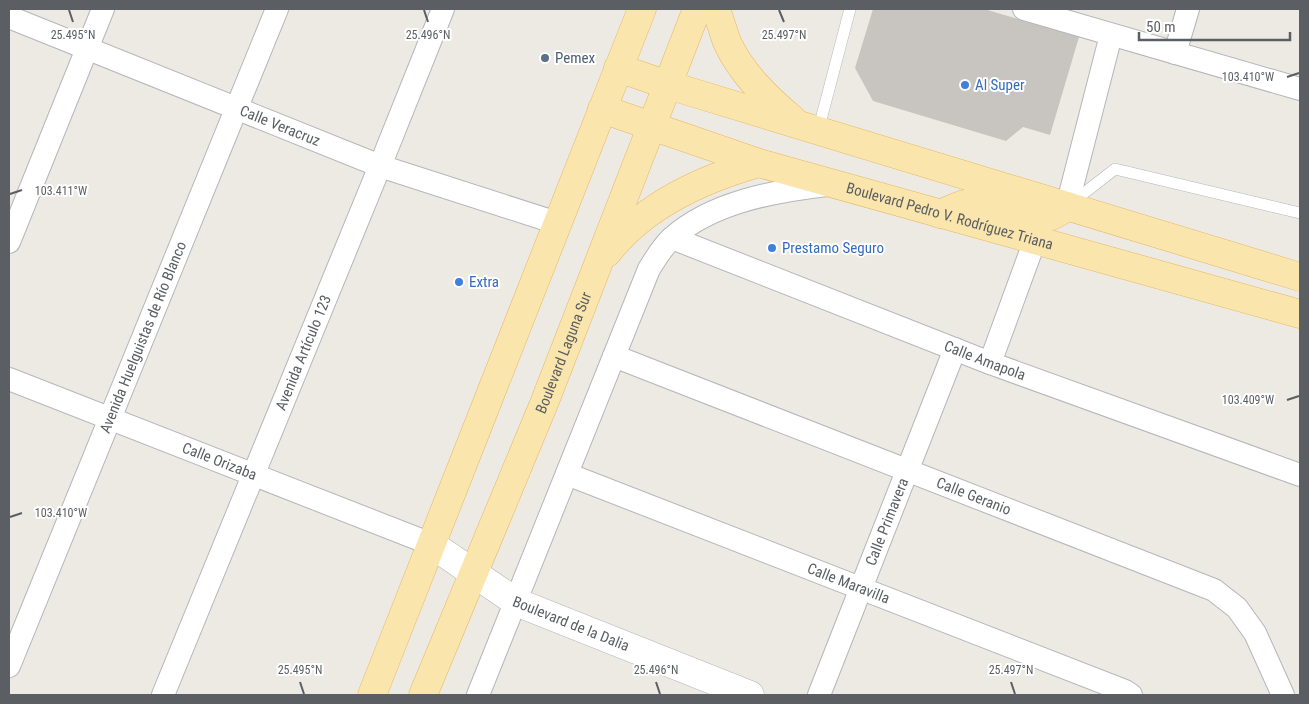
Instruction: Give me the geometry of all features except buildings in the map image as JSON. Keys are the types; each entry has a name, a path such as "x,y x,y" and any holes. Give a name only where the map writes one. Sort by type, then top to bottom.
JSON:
{"main road":[{"path":"372,695 642,9"},
{"name":"Boulevard Laguna Sur","path":"423,695 545,401 697,9"},
{"path":"716,9 728,43 744,70 771,102 809,128"},
{"path":"618,68 668,85 1300,277"},
{"name":"Boulevard Pedro V. Rodríguez Triana","path":"602,109 759,163 1300,314"},
{"path":"597,266 611,248 632,227 680,193 706,180 759,163"},
{"path":"940,214 971,202 1038,221 1056,215 1067,206"}],"street":[{"path":"9,242 103,9"},
{"name":"Avenida Huelguistas de Río Blanco","path":"9,666 278,9"},
{"name":"Avenida Artículo 123","path":"163,695 443,9"},
{"path":"1024,9 1059,14 1111,35 1299,84"},
{"path":"1175,53 1188,9"},
{"name":"Calle Veracruz","path":"9,18 380,166 557,223"},
{"path":"1067,206 1111,35"},
{"path":"478,695 649,268 661,250 672,238 693,222 734,204 795,188 834,184"},
{"name":"Calle Amapola","path":"672,238 990,363 1300,475"},
{"path":"990,363 1035,240"},
{"name":"Calle Primavera","path":"819,695 955,349"},
{"name":"Calle Geranio","path":"614,356 1214,590 1236,608 1255,633 1283,695"},
{"name":"Calle Orizaba","path":"9,379 431,544"},
{"name":"Calle Maravilla","path":"567,474 1125,691 1131,695"},
{"name":"Boulevard de la Dalia","path":"431,544 516,602 750,695"}],"lane":[{"path":"809,128 850,9"},
{"path":"1067,206 1115,169 1300,213"}],"place":[{"name":"Pemex","path":"545,58"},
{"name":"Al Super","path":"965,85"},
{"name":"Prestamo Seguro","path":"772,248"},
{"name":"Extra","path":"459,282"}]}
